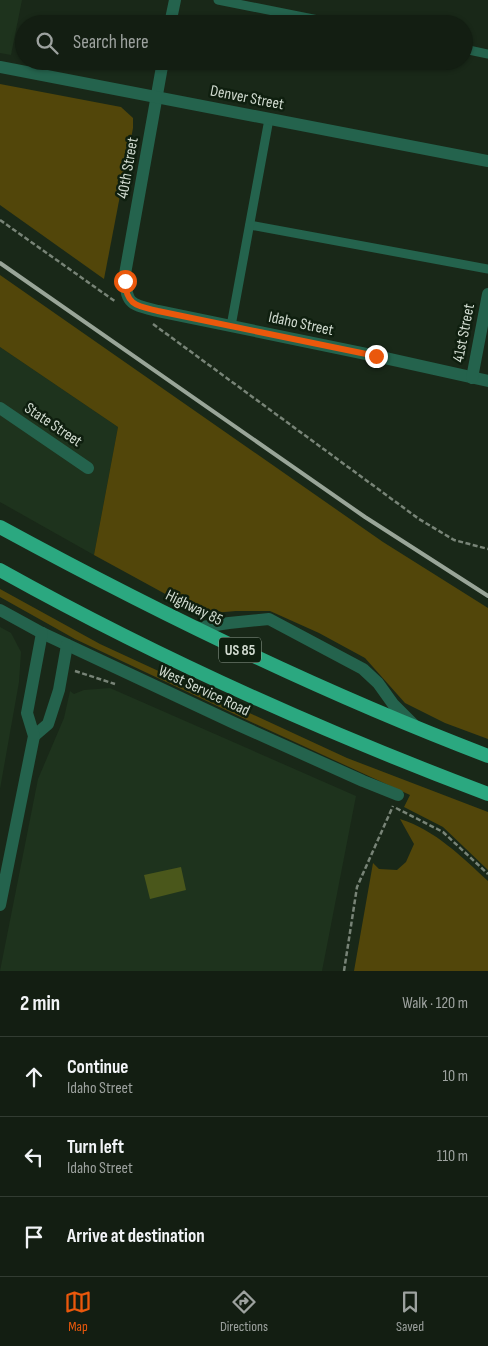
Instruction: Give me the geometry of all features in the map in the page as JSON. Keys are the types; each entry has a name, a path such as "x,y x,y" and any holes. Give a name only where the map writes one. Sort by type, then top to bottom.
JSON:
{"highway":[{"name":"Highway 85","path":"0,527 72,566 195,628 349,700 488,756"},
{"name":"US 85","path":"0,570 59,602 198,671 341,735 488,794"}],"street":[{"path":"172,15 175,0"},
{"name":"Denver Street","path":"0,67 15,70"},
{"name":"Denver Street","path":"16,70 488,161"},
{"name":"40th Street","path":"125,281 162,70"},
{"name":"Idaho Street","path":"125,281 129,300 135,305 488,381"},
{"name":"41st Street","path":"472,378 488,294"},
{"name":"State Street","path":"0,408 88,468"},
{"name":"West Service Road","path":"0,610 42,634 234,723 398,795"},
{"path":"195,628 269,619 363,669 378,683 393,704 418,728"},
{"path":"0,905 34,736 27,714 42,634"},
{"path":"34,736 48,724 59,690 67,645"}],"lane":[{"path":"218,0 293,15"},
{"path":"473,51 488,54"},
{"path":"231,326 269,119"},
{"path":"250,225 488,269"}],"path":[{"path":"0,220 105,296 122,306"},
{"path":"148,321 419,519 454,540 488,549"},
{"path":"344,971 357,887 398,795"}],"shaded area":[{"path":"0,0 22,0 19,15 15,15 15,35 11,55 0,53"},
{"path":"0,84 121,107 133,118 133,128 104,279 0,205"},
{"path":"0,275 383,542 488,608 488,739 445,723 405,703 365,658 319,633 270,611 202,614 94,555 118,427 0,347"},
{"path":"0,347 118,427 94,555 0,502"},
{"path":"0,589 100,644 347,758 488,812 488,870 443,827 404,807 410,795 75,639 0,597"},
{"path":"0,627 11,633 21,652 19,682 0,789"},
{"path":"110,688 356,796 322,971 0,971 38,779 64,718 70,691 74,694 84,690"},
{"path":"400,819 436,837 488,881 488,971 354,971 373,863 379,869 397,870 406,862 414,844"}],"building":[{"path":"181,867 186,890 150,899 144,875"}],"railway":[{"path":"0,263 365,517 488,596"}],"route":[{"path":"125,281 129,300 135,305 376,356"}]}
